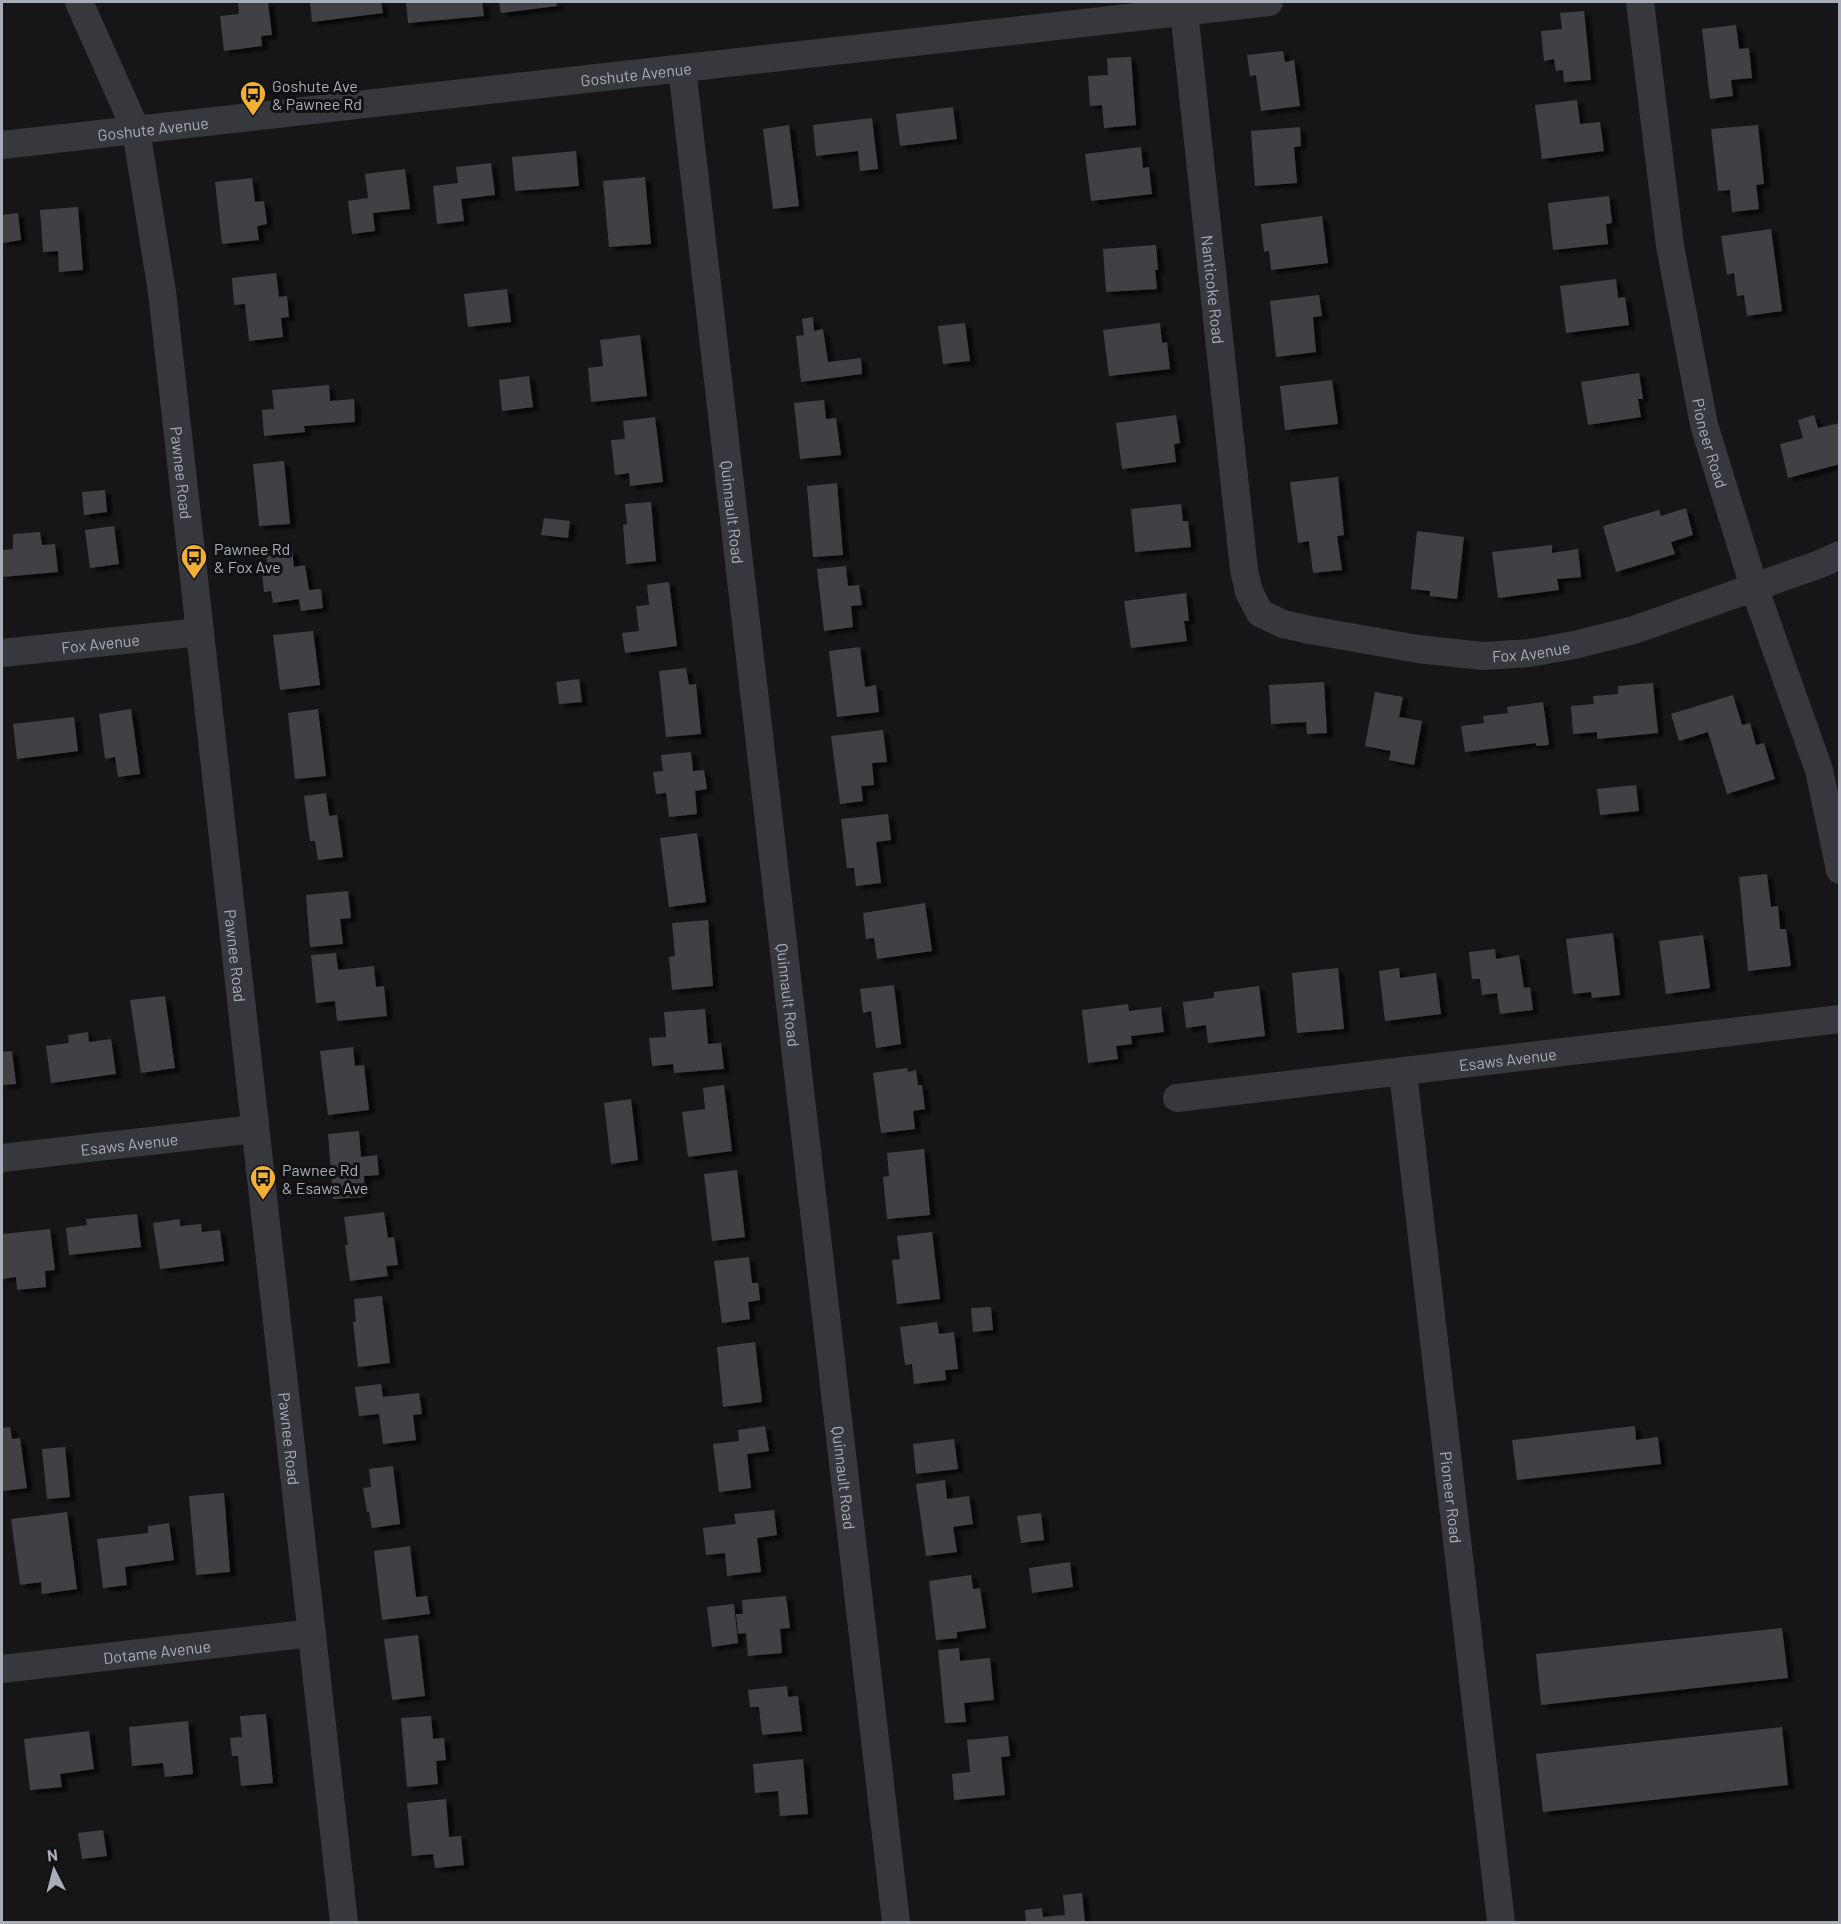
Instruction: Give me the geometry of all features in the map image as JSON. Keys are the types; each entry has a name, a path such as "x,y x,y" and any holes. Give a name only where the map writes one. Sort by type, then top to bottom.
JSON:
{"street":[{"name":"Pawnee Road","path":"79,2 136,130 162,292 345,1923"},
{"name":"Goshute Avenue","path":"2,145 1269,2"},
{"name":"Pioneer Road","path":"1640,2 1670,246 1702,414 1754,587 1819,770 1839,870"},
{"name":"Nanticoke Road","path":"1184,11 1244,570"},
{"name":"Quinnault Road","path":"682,68 896,1923"},
{"name":"Fox Avenue","path":"1244,570 1249,592 1260,613 1283,624 1418,649 1483,656 1530,653 1634,630 1820,564 1839,555"},
{"name":"Fox Avenue","path":"2,653 200,632"},
{"name":"Esaws Avenue","path":"1177,1098 1839,1019"},
{"name":"Pioneer Road","path":"1403,1072 1501,1923"},
{"name":"Esaws Avenue","path":"2,1158 255,1129"},
{"name":"Dotame Avenue","path":"2,1669 312,1633"}],"building":[{"path":"238,2 268,2 272,35 261,36 262,46 224,51 220,16 239,14"},
{"path":"310,2 381,2 383,13 312,22"},
{"path":"406,2 482,2 484,16 408,23"},
{"path":"499,2 556,2 557,6 501,13"},
{"path":"1584,11 1591,80 1564,82 1563,70 1556,71 1554,59 1544,61 1541,31 1562,29 1560,13"},
{"path":"1736,25 1739,49 1749,48 1752,78 1731,80 1733,96 1710,99 1702,29"},
{"path":"1283,51 1285,62 1294,60 1300,106 1261,111 1256,75 1250,76 1247,55"},
{"path":"1131,57 1136,125 1104,128 1102,105 1090,106 1088,76 1108,75 1107,58"},
{"path":"1577,100 1580,124 1600,122 1604,151 1542,159 1535,105"},
{"path":"953,107 957,139 900,146 896,114"},
{"path":"872,118 878,169 860,171 858,151 816,156 813,125"},
{"path":"789,125 799,206 773,209 763,129"},
{"path":"1758,125 1764,184 1756,185 1759,209 1732,212 1730,190 1718,191 1711,129"},
{"path":"1300,127 1301,146 1294,147 1297,183 1255,186 1251,131"},
{"path":"1141,147 1143,168 1149,167 1152,194 1091,201 1085,154"},
{"path":"576,151 579,186 515,191 512,157"},
{"path":"491,163 495,195 461,199 464,221 437,224 433,186 458,183 456,167"},
{"path":"405,169 410,209 373,213 375,231 352,234 348,201 368,198 365,174"},
{"path":"645,177 651,244 609,247 603,181"},
{"path":"252,178 255,202 264,201 267,224 257,226 259,240 222,244 215,182"},
{"path":"1609,196 1612,223 1606,224 1608,244 1553,250 1548,203"},
{"path":"78,207 83,270 59,272 58,251 43,252 40,210"},
{"path":"18,213 21,240 2,243 2,215"},
{"path":"1322,216 1328,263 1271,270 1269,251 1264,252 1261,224"},
{"path":"1771,229 1782,311 1747,316 1744,295 1737,296 1734,273 1727,275 1721,236"},
{"path":"1156,245 1157,289 1106,292 1103,249"},
{"path":"276,273 279,297 287,296 289,317 281,318 283,337 249,341 245,304 234,305 232,278"},
{"path":"1616,279 1618,298 1625,297 1629,325 1566,333 1560,286"},
{"path":"507,289 511,322 468,327 464,294"},
{"path":"1319,295 1322,316 1313,317 1316,352 1276,357 1270,301"},
{"path":"813,317 814,331 823,329 828,362 861,358 862,374 801,382 796,336 804,335 802,319"},
{"path":"965,323 970,361 943,364 938,326"},
{"path":"1160,323 1162,343 1167,342 1170,369 1109,376 1103,330"},
{"path":"640,335 647,396 591,402 588,368 603,366 600,340"},
{"path":"1639,373 1643,399 1638,399 1641,417 1588,425 1581,382"},
{"path":"529,376 533,407 502,411 499,380"},
{"path":"1332,380 1338,424 1285,430 1280,386"},
{"path":"329,385 330,401 354,399 355,422 304,426 305,432 264,436 262,410 274,409 272,390"},
{"path":"824,400 826,419 836,418 841,455 800,459 794,403"},
{"path":"1176,415 1180,443 1174,444 1176,462 1122,469 1116,423"},
{"path":"1814,415 1818,428 1840,423 1840,464 1788,478 1780,444 1803,438 1798,420"},
{"path":"655,417 663,482 630,486 629,473 615,475 611,440 625,439 623,421"},
{"path":"284,461 290,524 259,526 253,464"},
{"path":"1338,477 1344,535 1337,536 1342,570 1313,573 1309,541 1298,543 1290,482"},
{"path":"837,483 843,555 813,557 807,486"},
{"path":"105,490 107,512 84,515 82,492"},
{"path":"651,502 656,561 626,564 623,525 627,524 625,504"},
{"path":"1181,504 1183,521 1188,521 1191,547 1135,552 1131,509"},
{"path":"1686,508 1693,535 1671,542 1675,554 1616,572 1603,526 1659,510 1661,516"},
{"path":"544,518 570,521 568,538 541,535"},
{"path":"114,526 119,564 90,568 85,530"},
{"path":"1417,531 1464,537 1457,599 1430,596 1430,591 1411,589"},
{"path":"40,532 42,545 55,544 58,572 2,577 2,550 13,549 13,534"},
{"path":"1552,545 1552,553 1578,549 1581,577 1557,579 1559,590 1498,598 1492,552"},
{"path":"292,550 294,567 305,565 309,590 321,589 323,608 301,611 299,599 273,603 271,591 264,592 262,572 268,571 266,554"},
{"path":"846,566 848,586 859,585 862,605 851,606 853,627 824,631 817,569"},
{"path":"669,582 677,646 625,653 622,633 639,631 636,606 649,605 647,585"},
{"path":"1186,593 1189,621 1184,621 1187,641 1131,648 1124,601"},
{"path":"313,631 320,685 280,690 273,635"},
{"path":"860,647 865,687 876,685 879,712 837,717 829,651"},
{"path":"686,668 689,685 696,684 701,734 666,737 659,671"},
{"path":"579,679 582,702 559,704 556,682"},
{"path":"1324,682 1327,733 1307,734 1306,722 1271,724 1269,685"},
{"path":"1653,683 1658,733 1597,739 1597,732 1573,734 1571,706 1594,704 1593,696 1618,694 1618,686"},
{"path":"1375,692 1403,697 1399,717 1422,721 1414,765 1389,760 1391,751 1365,746"},
{"path":"1733,695 1742,725 1750,723 1756,745 1764,743 1775,779 1727,794 1708,732 1679,741 1671,714"},
{"path":"1543,702 1549,745 1536,746 1536,743 1465,752 1461,726 1484,723 1483,716 1508,713 1507,707"},
{"path":"131,709 140,774 118,777 115,757 105,759 99,714"},
{"path":"318,709 326,776 295,779 288,713"},
{"path":"74,717 78,751 17,759 13,724"},
{"path":"883,730 887,762 872,763 874,785 861,786 863,801 840,804 831,736"},
{"path":"691,752 693,771 704,770 707,789 695,791 697,814 669,817 666,793 656,794 653,772 663,771 661,755"},
{"path":"1636,785 1639,811 1600,815 1597,789"},
{"path":"326,793 329,816 337,815 343,857 318,860 315,841 310,841 304,796"},
{"path":"888,814 891,840 876,842 881,883 856,886 854,868 847,868 841,819"},
{"path":"697,833 706,902 669,907 660,838"},
{"path":"1767,874 1771,907 1778,906 1780,929 1786,929 1791,966 1748,971 1739,877"},
{"path":"348,891 351,918 340,919 343,944 310,947 306,895"},
{"path":"925,903 932,951 877,959 874,938 866,939 863,913"},
{"path":"708,920 713,986 672,990 669,957 675,956 672,923"},
{"path":"1613,933 1620,995 1592,998 1591,992 1573,994 1566,939"},
{"path":"1703,935 1710,988 1666,994 1659,941"},
{"path":"1495,949 1496,959 1519,955 1524,988 1530,987 1533,1010 1500,1014 1497,993 1482,995 1480,979 1472,979 1469,952"},
{"path":"336,953 338,970 374,966 376,987 384,986 387,1016 337,1021 335,1001 316,1003 311,955"},
{"path":"1338,968 1344,1029 1297,1033 1292,973"},
{"path":"1399,968 1400,978 1436,973 1441,1014 1385,1021 1379,971"},
{"path":"894,985 901,1044 876,1048 871,1011 863,1013 860,989"},
{"path":"1259,986 1265,1036 1208,1043 1206,1025 1186,1028 1183,1002 1214,998 1214,992"},
{"path":"165,996 175,1068 141,1073 130,1000"},
{"path":"1128,1004 1129,1011 1161,1007 1164,1032 1131,1036 1132,1044 1116,1046 1118,1059 1088,1063 1082,1010"},
{"path":"705,1009 708,1044 721,1043 724,1069 674,1073 673,1064 652,1066 649,1038 666,1037 664,1012"},
{"path":"88,1032 89,1042 111,1039 116,1074 51,1083 46,1046 69,1043 68,1035"},
{"path":"353,1047 355,1066 364,1065 369,1110 328,1115 320,1051"},
{"path":"12,1051 16,1084 2,1085 2,1052"},
{"path":"907,1068 908,1072 916,1070 918,1085 922,1085 925,1109 913,1111 915,1129 881,1133 873,1073"},
{"path":"724,1085 732,1151 688,1157 682,1112 705,1109 703,1088"},
{"path":"631,1099 638,1160 611,1164 604,1103"},
{"path":"359,1131 361,1157 377,1155 379,1175 364,1176 365,1197 333,1199 328,1134"},
{"path":"924,1149 930,1215 887,1219 883,1177 889,1176 887,1153"},
{"path":"737,1170 745,1237 712,1241 704,1174"},
{"path":"384,1212 388,1238 394,1237 398,1265 386,1266 388,1276 350,1281 344,1217"},
{"path":"137,1214 141,1247 69,1255 66,1228 87,1225 86,1219"},
{"path":"180,1219 180,1226 201,1224 202,1232 220,1230 224,1261 160,1269 153,1223"},
{"path":"50,1229 55,1270 45,1271 46,1287 17,1290 16,1277 2,1279 2,1234"},
{"path":"932,1232 940,1299 897,1304 892,1260 900,1259 897,1236"},
{"path":"749,1257 752,1283 758,1283 760,1300 748,1302 750,1319 722,1323 714,1261"},
{"path":"382,1296 390,1363 358,1367 353,1322 356,1322 354,1299"},
{"path":"991,1307 993,1330 973,1332 971,1308"},
{"path":"937,1322 939,1334 954,1332 958,1369 945,1370 946,1380 914,1384 912,1364 905,1365 900,1327"},
{"path":"755,1342 762,1402 723,1407 717,1347"},
{"path":"381,1384 383,1397 419,1393 422,1414 413,1415 416,1440 383,1444 379,1414 359,1416 355,1387"},
{"path":"765,1426 769,1451 747,1454 751,1488 719,1492 713,1444 739,1441 738,1430"},
{"path":"1635,1426 1636,1440 1658,1437 1661,1464 1517,1480 1512,1440"},
{"path":"10,1427 12,1439 20,1438 27,1488 3,1491 2,1428"},
{"path":"954,1439 958,1469 916,1474 913,1444"},
{"path":"65,1447 70,1497 47,1499 42,1449"},
{"path":"393,1466 400,1524 372,1528 363,1488 371,1487 369,1469"},
{"path":"945,1480 947,1499 969,1496 973,1524 953,1527 957,1552 926,1556 916,1484"},
{"path":"224,1493 230,1572 196,1575 189,1496"},
{"path":"774,1510 777,1535 757,1538 761,1572 727,1576 725,1553 706,1555 703,1528 736,1524 734,1514"},
{"path":"67,1512 77,1589 42,1594 41,1582 20,1585 11,1519"},
{"path":"1041,1513 1044,1540 1021,1543 1017,1516"},
{"path":"169,1523 174,1560 125,1567 127,1585 103,1588 97,1539 148,1533 148,1526"},
{"path":"410,1546 416,1597 427,1596 430,1614 382,1620 374,1551"},
{"path":"1070,1562 1073,1587 1032,1593 1029,1568"},
{"path":"971,1575 973,1589 980,1588 986,1628 957,1632 957,1638 936,1640 929,1581"},
{"path":"786,1596 790,1628 780,1629 782,1653 748,1656 746,1633 738,1634 736,1614 743,1614 742,1600"},
{"path":"734,1604 738,1643 712,1647 707,1607"},
{"path":"1782,1628 1788,1678 1541,1705 1536,1654"},
{"path":"418,1635 425,1696 392,1700 384,1639"},
{"path":"959,1648 960,1661 990,1658 994,1700 964,1703 966,1722 945,1723 938,1650"},
{"path":"787,1686 788,1697 798,1696 802,1731 762,1735 759,1707 750,1707 748,1690"},
{"path":"266,1714 273,1783 241,1786 238,1756 232,1756 230,1738 242,1737 240,1716"},
{"path":"431,1716 433,1739 444,1738 446,1760 436,1761 438,1784 407,1787 401,1718"},
{"path":"188,1721 193,1774 165,1777 163,1763 132,1766 129,1727"},
{"path":"1782,1727 1788,1785 1543,1812 1536,1754"},
{"path":"89,1731 94,1769 60,1774 62,1787 30,1790 24,1739"},
{"path":"1008,1736 1010,1756 1001,1757 1005,1795 954,1800 952,1774 970,1772 967,1740"},
{"path":"803,1759 808,1814 780,1816 778,1791 755,1793 753,1764"},
{"path":"446,1799 449,1837 461,1836 464,1865 435,1868 433,1854 412,1856 407,1803"},
{"path":"103,1830 107,1856 82,1859 78,1833"},
{"path":"1082,1893 1085,1922 1026,1922 1025,1910 1042,1908 1043,1917 1065,1915 1063,1895"}],"place":[{"name":"Goshute Ave & Pawnee Rd","path":"253,117"},
{"name":"Pawnee Rd & Fox Ave","path":"194,580"},
{"name":"Pawnee Rd & Esaws Ave","path":"263,1201"}]}
